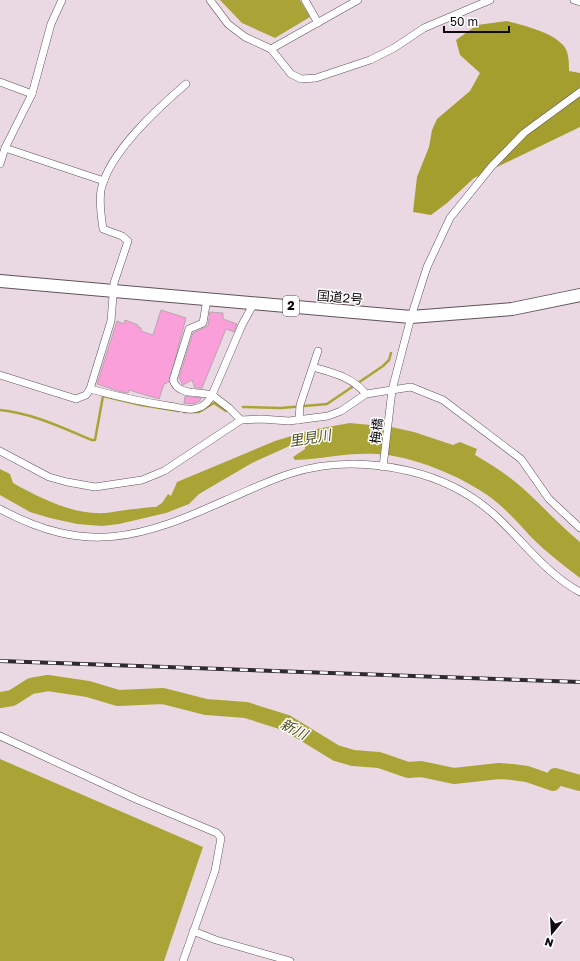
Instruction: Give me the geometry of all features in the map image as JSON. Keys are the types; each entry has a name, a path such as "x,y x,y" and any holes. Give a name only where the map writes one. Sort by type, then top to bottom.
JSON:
{"highway":[{"name":"国道2号","path":"0,281 410,317 512,309 580,295"}],"street":[{"path":"0,164 32,94 51,24 62,0"},
{"path":"210,0 228,24 245,37 271,49 291,74 301,79 316,78 370,60 394,48 424,28 490,0"},
{"path":"305,0 318,23"},
{"path":"271,49 358,0"},
{"path":"574,0 580,2"},
{"path":"0,82 32,94"},
{"path":"0,375 76,399 86,395 90,389 111,321 113,291 117,271 128,241 122,236 103,229 101,203 104,180 124,148 143,125 186,84"},
{"name":"梅橋","path":"383,465 392,390 410,317 427,266 450,218 491,167 524,133 580,92"},
{"path":"6,148 104,180"},
{"path":"207,299 203,323 189,329 172,380 179,389 212,395 229,408 241,420"},
{"path":"90,389 143,402 187,409 195,409 203,406 208,402 212,395 242,325 254,303"},
{"path":"299,420 299,407 318,351"},
{"path":"313,367 346,377 366,394"},
{"path":"0,451 49,477 67,482 96,487 142,480 164,471 241,420 299,420 328,416 340,411 366,394 411,387 443,400 521,459 549,499 580,528"},
{"path":"0,509 32,525 61,533 85,537 121,536 170,525 292,473 347,464 383,465 434,478 472,498 499,519 529,550 565,582 580,592"},
{"path":"0,736 143,802 217,833 221,838 215,871 183,961"},
{"path":"193,931 216,940 290,961"}],"shaded area":[{"path":"507,21 543,32 557,39 566,49 569,71 580,73 580,127 474,178 447,203 431,215 413,212 417,177 429,147 432,130 437,119 470,91 480,73 460,55 456,40 477,25"}],"water":[{"path":"220,0 300,0 310,17 275,38 242,23"},
{"name":"里見川","path":"350,423 391,427 414,432 453,445 460,442 477,449 475,455 519,485 580,542 580,578 531,537 496,501 478,489 451,475 421,463 377,454 356,454 295,460 293,457 305,449 305,443 294,444 252,463 199,494 189,504 166,513 119,524 102,526 77,524 50,518 30,512 0,495 0,469 10,474 13,483 23,489 46,500 81,511 105,513 156,507 162,503 168,494 171,496 177,482 275,441 311,430"},
{"path":"0,759 203,847 164,961 0,961"}],"building":[{"path":"161,310 186,318 169,382 164,384 159,399 129,390 128,393 121,392 97,384 117,321 124,324 125,320 138,325 138,327 141,328 141,331 153,335"},
{"path":"210,312 223,313 223,319 237,324 234,332 226,329 202,388 195,388 192,380 183,385 179,378 193,333 208,326"},
{"path":"185,396 201,398 200,401 193,404 184,403"}],"waterway":[{"path":"243,407 281,408 327,404 383,366 389,360 391,353"},
{"path":"0,410 24,414 59,426 92,440 95,440 103,396 141,405 179,411"},
{"path":"184,412 199,412 214,403 226,411"},
{"name":"新川","path":"0,700 12,698 31,686 48,683 88,689 118,698 163,696 206,707 246,710 287,723 336,753 353,758 379,760 408,770 421,769 454,776 499,771 527,774 553,783 555,776 580,783"}],"railway":[{"path":"0,661 580,682"}]}
